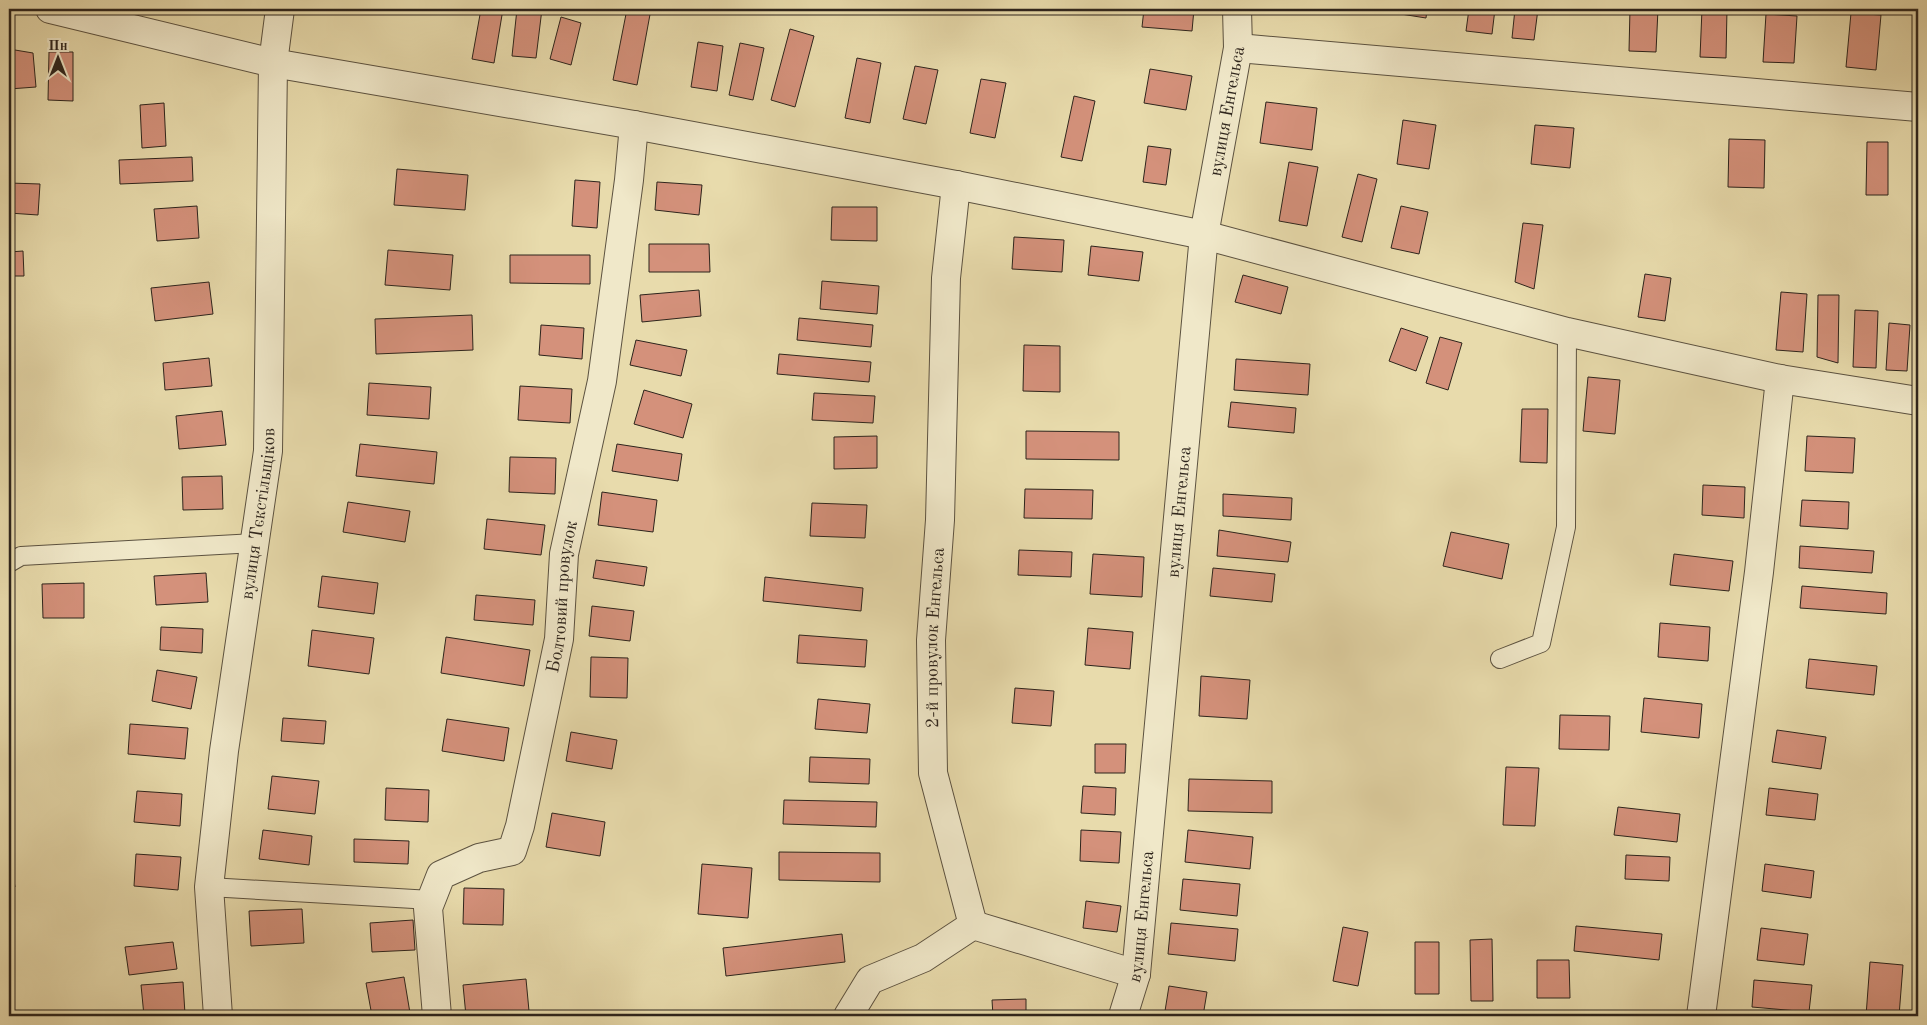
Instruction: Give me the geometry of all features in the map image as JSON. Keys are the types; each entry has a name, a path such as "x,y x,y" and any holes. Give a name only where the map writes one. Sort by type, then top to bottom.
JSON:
{"street":[{"path":"50,9 273,63 634,124 956,185 1204,235 1567,332 1780,379 1918,401"},
{"name":"вулиця Тєкстільщіков","path":"218,1016 208,887 224,751 268,451 273,63 280,9"},
{"name":"вулиця Енгельса","path":"1123,1016 1136,974 1204,235 1238,48 1237,9"},
{"path":"1238,48 1918,107"},
{"name":"Болтовий провулок","path":"437,1016 428,908 441,875 479,858 512,851 520,826 559,639 564,554 602,381 629,180 634,124"},
{"name":"2-й провулок Енгельса","path":"956,185 946,278 940,520 931,640 932,764 933,774 973,924"},
{"path":"1701,1016 1759,572 1780,379"},
{"path":"848,1016 870,980 924,958 973,924 1136,974"}],"lane":[{"path":"1500,659 1540,643 1566,527 1567,332"},
{"path":"9,563 21,556 255,543"},
{"path":"208,887 431,900"}],"building":[{"path":"481,9 503,9 494,63 472,59"},
{"path":"517,9 542,9 536,58 512,56"},
{"path":"627,9 651,9 637,85 613,80"},
{"path":"1144,9 1194,9 1192,31 1142,27"},
{"path":"1382,9 1427,9 1426,18 1382,11"},
{"path":"1469,9 1495,9 1492,34 1466,31"},
{"path":"1515,9 1538,9 1534,40 1512,38"},
{"path":"1630,9 1658,9 1656,52 1629,51"},
{"path":"1702,9 1727,9 1726,58 1700,57"},
{"path":"1851,13 1881,15 1876,70 1846,67"},
{"path":"1766,14 1797,16 1794,63 1763,62"},
{"path":"561,17 581,23 571,65 550,59"},
{"path":"790,29 814,36 795,107 771,100"},
{"path":"698,42 723,46 717,91 691,87"},
{"path":"740,43 764,48 753,100 729,95"},
{"path":"9,49 33,53 36,87 9,89"},
{"path":"49,52 73,52 73,101 48,100"},
{"path":"857,58 881,63 870,123 845,118"},
{"path":"915,66 938,70 926,124 903,119"},
{"path":"1150,69 1192,76 1186,110 1144,103"},
{"path":"981,79 1006,83 995,138 970,133"},
{"path":"1074,96 1095,101 1082,161 1061,157"},
{"path":"1266,102 1317,108 1312,150 1260,143"},
{"path":"164,103 166,146 142,148 140,105"},
{"path":"1403,120 1436,125 1429,169 1397,164"},
{"path":"1535,125 1574,128 1570,168 1531,164"},
{"path":"1729,139 1765,140 1764,188 1728,187"},
{"path":"1867,142 1888,142 1888,195 1866,195"},
{"path":"1915,144 1918,144 1918,188 1915,188"},
{"path":"1148,146 1171,149 1166,185 1143,182"},
{"path":"192,157 193,181 120,184 119,160"},
{"path":"1289,162 1318,167 1307,226 1279,221"},
{"path":"397,169 468,175 465,210 394,205"},
{"path":"1358,174 1377,179 1362,242 1342,237"},
{"path":"575,180 600,182 597,228 572,226"},
{"path":"657,182 702,185 699,215 655,210"},
{"path":"9,183 40,184 38,215 9,213"},
{"path":"197,206 199,238 157,241 154,209"},
{"path":"1401,206 1428,212 1419,254 1391,248"},
{"path":"832,207 877,207 877,241 831,240"},
{"path":"1523,223 1543,225 1534,289 1515,282"},
{"path":"1014,237 1064,240 1062,272 1012,269"},
{"path":"649,244 709,244 710,272 649,272"},
{"path":"1091,246 1143,252 1139,281 1088,275"},
{"path":"388,250 453,255 450,290 385,285"},
{"path":"23,251 24,276 9,276 9,252"},
{"path":"510,255 590,255 590,284 510,283"},
{"path":"1645,274 1671,278 1665,321 1638,317"},
{"path":"1243,275 1288,287 1281,314 1235,302"},
{"path":"822,281 879,286 877,314 820,309"},
{"path":"209,282 213,314 155,321 151,288"},
{"path":"699,290 701,316 642,322 640,295"},
{"path":"1781,292 1807,294 1803,352 1776,350"},
{"path":"1818,295 1839,295 1838,363 1817,357"},
{"path":"1855,310 1878,311 1876,368 1853,367"},
{"path":"9,314 13,340 9,341"},
{"path":"472,315 473,350 376,354 375,319"},
{"path":"799,318 873,325 871,347 797,340"},
{"path":"1889,323 1910,325 1907,371 1886,370"},
{"path":"541,325 584,328 582,359 539,355"},
{"path":"1401,328 1428,337 1416,371 1389,361"},
{"path":"1440,337 1462,343 1448,390 1426,383"},
{"path":"636,340 687,350 681,376 630,365"},
{"path":"1024,345 1060,346 1060,392 1023,391"},
{"path":"779,354 871,362 869,382 777,374"},
{"path":"209,358 212,386 165,390 163,363"},
{"path":"1236,359 1310,364 1308,395 1234,390"},
{"path":"1588,377 1620,380 1615,434 1583,431"},
{"path":"369,383 431,387 429,419 367,415"},
{"path":"520,386 572,389 570,423 518,420"},
{"path":"644,390 692,404 683,438 634,424"},
{"path":"814,393 875,396 873,423 812,420"},
{"path":"1231,402 1296,408 1294,433 1228,427"},
{"path":"1522,409 1548,409 1547,463 1520,462"},
{"path":"222,411 226,445 179,449 176,416"},
{"path":"1026,431 1119,432 1119,460 1026,459"},
{"path":"877,436 877,468 834,469 834,437"},
{"path":"1807,436 1855,438 1853,473 1805,471"},
{"path":"360,444 437,452 434,484 356,476"},
{"path":"617,444 682,454 678,481 612,471"},
{"path":"510,457 556,458 555,494 509,492"},
{"path":"222,476 223,509 183,510 182,477"},
{"path":"1703,485 1745,487 1744,518 1702,515"},
{"path":"1025,489 1093,490 1092,519 1024,518"},
{"path":"602,492 657,500 653,532 598,525"},
{"path":"1223,494 1292,498 1291,520 1223,516"},
{"path":"1802,500 1849,502 1848,529 1800,526"},
{"path":"348,502 410,511 405,542 343,532"},
{"path":"812,503 867,505 865,538 810,536"},
{"path":"487,519 545,525 541,555 484,549"},
{"path":"1219,530 1291,542 1288,562 1217,556"},
{"path":"1451,532 1509,544 1502,579 1443,566"},
{"path":"1800,546 1874,551 1872,573 1799,568"},
{"path":"1019,550 1072,552 1071,577 1018,575"},
{"path":"1093,554 1144,557 1142,597 1090,594"},
{"path":"1674,554 1733,561 1729,591 1670,585"},
{"path":"596,560 647,567 644,586 593,578"},
{"path":"1213,568 1275,574 1272,602 1210,596"},
{"path":"206,573 208,602 156,605 154,576"},
{"path":"322,576 378,583 374,614 318,607"},
{"path":"765,577 863,588 861,611 763,601"},
{"path":"84,583 84,618 43,618 42,584"},
{"path":"1802,586 1887,593 1886,614 1800,608"},
{"path":"476,595 535,600 533,625 474,620"},
{"path":"592,606 634,611 630,641 589,636"},
{"path":"1660,623 1710,627 1708,661 1658,657"},
{"path":"161,627 203,629 202,653 160,650"},
{"path":"1088,628 1133,632 1130,669 1085,665"},
{"path":"312,630 374,638 369,674 308,666"},
{"path":"799,635 867,640 865,667 797,663"},
{"path":"446,637 530,650 524,686 441,673"},
{"path":"591,657 628,658 627,698 590,697"},
{"path":"1809,659 1877,666 1874,695 1806,688"},
{"path":"157,670 197,677 191,709 152,701"},
{"path":"1201,676 1250,680 1247,719 1199,716"},
{"path":"1015,688 1054,691 1051,726 1012,723"},
{"path":"1644,698 1702,704 1699,738 1641,732"},
{"path":"818,699 870,704 867,733 815,729"},
{"path":"1560,715 1610,716 1609,750 1559,749"},
{"path":"283,718 326,721 324,744 281,741"},
{"path":"447,719 509,728 504,761 442,751"},
{"path":"130,724 188,728 185,759 128,754"},
{"path":"1777,730 1826,737 1821,769 1772,762"},
{"path":"571,732 617,740 612,769 566,761"},
{"path":"1095,744 1126,744 1125,773 1095,773"},
{"path":"810,757 870,759 869,784 809,782"},
{"path":"1506,767 1539,768 1535,826 1503,825"},
{"path":"272,776 319,781 315,814 268,809"},
{"path":"1189,779 1272,781 1272,813 1188,811"},
{"path":"1083,786 1116,788 1115,815 1081,813"},
{"path":"386,788 429,790 428,822 385,820"},
{"path":"1769,788 1818,794 1815,820 1766,815"},
{"path":"137,791 182,794 180,826 134,822"},
{"path":"784,800 877,802 876,827 783,824"},
{"path":"1618,807 1680,814 1677,842 1614,835"},
{"path":"552,813 605,822 600,856 546,847"},
{"path":"263,830 312,836 309,865 259,859"},
{"path":"1081,830 1121,832 1119,863 1080,861"},
{"path":"1188,830 1253,837 1250,869 1185,862"},
{"path":"354,839 409,841 408,864 354,862"},
{"path":"9,850 15,887 9,888"},
{"path":"779,852 880,853 880,882 779,880"},
{"path":"136,854 181,857 178,890 134,886"},
{"path":"1626,855 1670,857 1669,881 1625,879"},
{"path":"702,864 752,868 748,918 698,914"},
{"path":"1765,864 1814,871 1811,898 1762,891"},
{"path":"1183,879 1240,884 1237,916 1180,910"},
{"path":"464,888 504,889 503,925 463,924"},
{"path":"1086,901 1121,906 1117,932 1083,928"},
{"path":"302,909 304,943 251,946 249,911"},
{"path":"413,920 415,950 372,952 370,923"},
{"path":"1171,923 1238,929 1235,961 1168,954"},
{"path":"1576,926 1662,934 1659,960 1574,951"},
{"path":"1343,927 1368,932 1358,986 1333,981"},
{"path":"1761,928 1808,934 1804,965 1757,960"},
{"path":"842,934 845,962 726,976 723,948"},
{"path":"1492,939 1493,1001 1471,1001 1470,940"},
{"path":"173,942 177,969 129,975 125,947"},
{"path":"1415,942 1439,942 1439,994 1415,994"},
{"path":"1537,960 1569,960 1570,998 1537,998"},
{"path":"1870,962 1903,965 1899,1016 1866,1016"},
{"path":"404,977 410,1013 394,1016 372,1016 366,983"},
{"path":"526,979 529,1011 466,1016 463,985"},
{"path":"1754,980 1812,985 1809,1012 1752,1007"},
{"path":"183,982 185,1014 144,1016 141,985"},
{"path":"1169,986 1207,992 1203,1016 1165,1011"},
{"path":"1026,999 1026,1016 993,1016 992,1000"}]}
